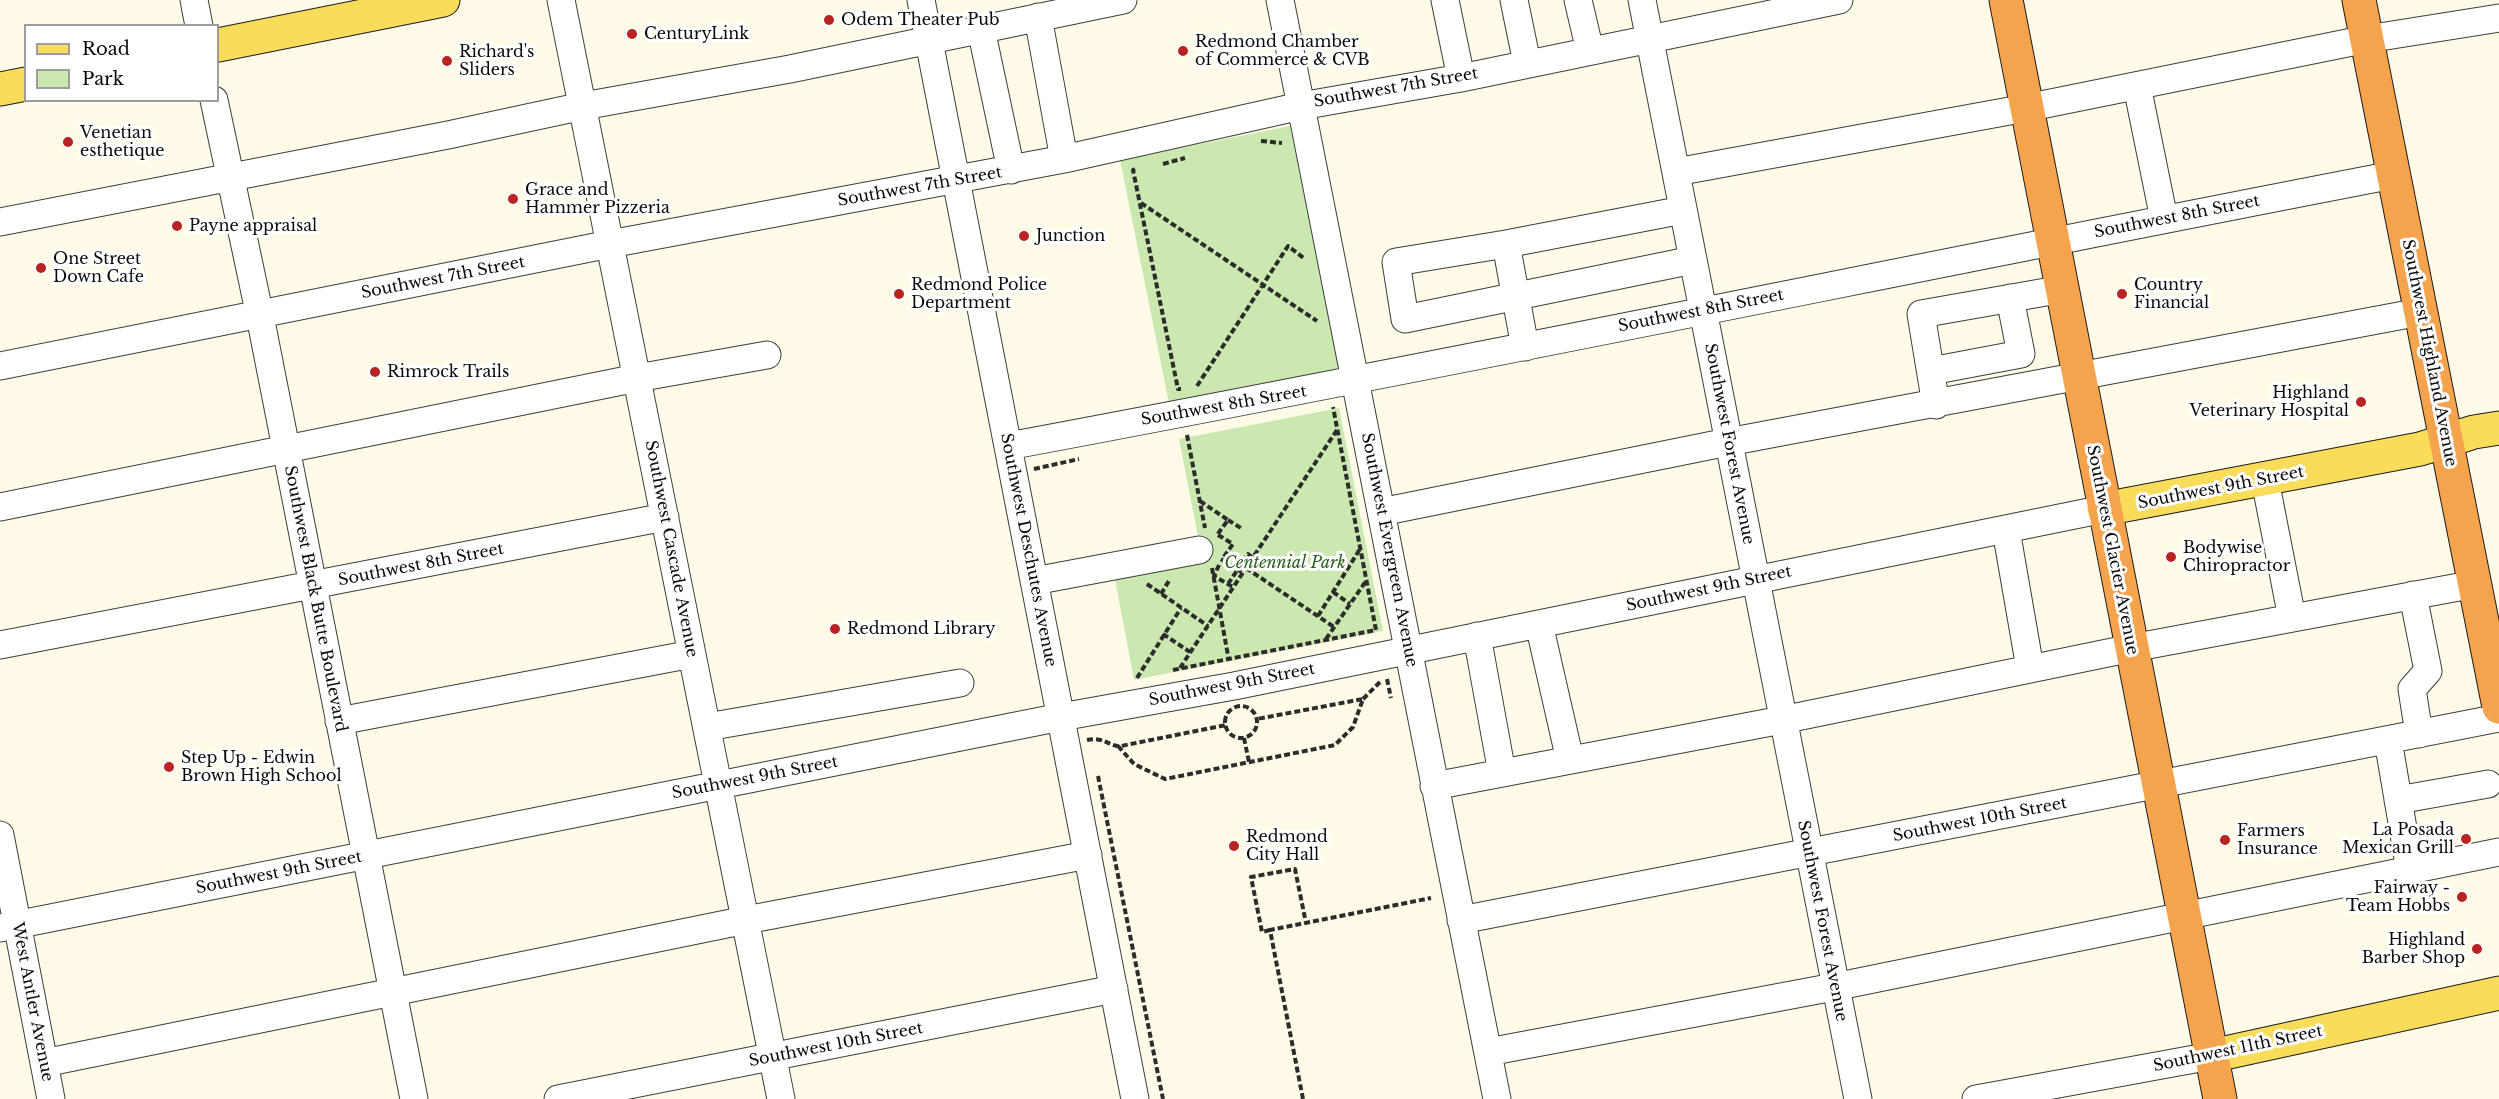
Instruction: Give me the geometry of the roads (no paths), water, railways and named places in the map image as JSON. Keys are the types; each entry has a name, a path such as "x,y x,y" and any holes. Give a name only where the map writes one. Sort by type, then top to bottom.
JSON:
{"highway":[{"name":"Southwest Glacier Avenue","path":"2006,0 2220,1099"},
{"name":"Southwest Highland Avenue","path":"2359,0 2499,707"}],"main road":[{"path":"219,45 403,4 443,0"},
{"name":"Southwest 9th Street","path":"2104,510 2420,449 2499,428"},
{"name":"Southwest 11th Street","path":"2211,1056 2499,993"}],"street":[{"path":"194,0 199,24"},
{"name":"Southwest Cascade Avenue","path":"561,0 781,1099"},
{"name":"Southwest Deschutes Avenue","path":"921,0 1136,1099"},
{"path":"0,222 583,106 790,69 1123,0"},
{"name":"Southwest Evergreen Avenue","path":"1280,0 1497,1099"},
{"path":"1445,0 1461,78"},
{"path":"1514,0 1527,63"},
{"path":"1578,0 1590,51"},
{"name":"Southwest Forest Avenue","path":"1642,0 1834,987 1858,1099"},
{"name":"Southwest 7th Street","path":"0,366 260,316 610,244 1011,170 1301,106 1461,78 1650,38 1734,10 1839,0"},
{"path":"1038,17 1064,159"},
{"path":"1676,172 2026,108 2367,39 2499,18"},
{"path":"981,29 1011,170"},
{"path":"2137,86 2164,219"},
{"name":"Southwest Black Butte Boulevard","path":"214,102 260,316 414,1099"},
{"name":"Southwest 8th Street","path":"1008,446 1356,382 1703,310 2393,175"},
{"path":"1683,210 1506,244 1396,262 1406,319 1693,260"},
{"path":"1506,244 1525,347"},
{"path":"1913,270 1936,405"},
{"path":"1921,314 2063,289"},
{"path":"1931,371 2022,354 2010,298"},
{"path":"1381,512 1728,442 1936,405 2420,312"},
{"path":"0,507 637,378 767,355"},
{"path":"2265,480 2292,618"},
{"name":"Southwest 9th Street","path":"9,926 1061,717 1234,686 2104,510"},
{"name":"Southwest 8th Street","path":"0,645 312,587 665,517"},
{"path":"2006,530 2030,668"},
{"path":"1035,581 1122,566 1211,546"},
{"path":"1434,786 1782,720 2132,648 2475,584"},
{"path":"2413,595 2428,671 2412,689 2420,734"},
{"path":"1539,624 1570,760"},
{"path":"1477,636 1502,773"},
{"path":"339,721 692,654"},
{"path":"707,727 960,683"},
{"name":"Southwest 10th Street","path":"1461,920 2160,786 2499,718"},
{"path":"2388,740 2409,870"},
{"path":"2398,800 2488,784"},
{"name":"West Antler Avenue","path":"0,835 9,926 51,1099"},
{"path":"1488,1052 1834,987 2499,852"},
{"path":"44,1063 746,921 1088,855"},
{"name":"Southwest 10th Street","path":"558,1099 1114,989"},
{"name":"Southwest 11th Street","path":"1976,1099 2211,1056"}],"place":[{"name":"Odem Theater Pub","path":"829,20"},
{"name":"CenturyLink","path":"632,34"},
{"name":"Redmond Chamber of Commerce & CVB","path":"1183,51"},
{"name":"Richard's Sliders","path":"447,61"},
{"name":"Venetian esthetique","path":"68,142"},
{"name":"Grace and Hammer Pizzeria","path":"513,199"},
{"name":"Payne appraisal","path":"177,226"},
{"name":"Junction","path":"1024,236"},
{"name":"One Street Down Cafe","path":"41,268"},
{"name":"Redmond Police Department","path":"899,294"},
{"name":"Country Financial","path":"2122,294"},
{"name":"Rimrock Trails","path":"375,372"},
{"name":"Highland Veterinary Hospital","path":"2361,402"},
{"name":"Bodywise Chiropractor","path":"2171,557"},
{"name":"Redmond Library","path":"835,629"},
{"name":"Step Up - Edwin Brown High School","path":"169,767"},
{"name":"La Posada Mexican Grill","path":"2466,839"},
{"name":"Farmers Insurance","path":"2225,840"},
{"name":"Redmond City Hall","path":"1234,846"},
{"name":"Fairway - Team Hobbs","path":"2462,897"},
{"name":"Highland Barber Shop","path":"2477,949"}],"park label":[{"name":"Centennial Park","path":"1285,563"}]}
